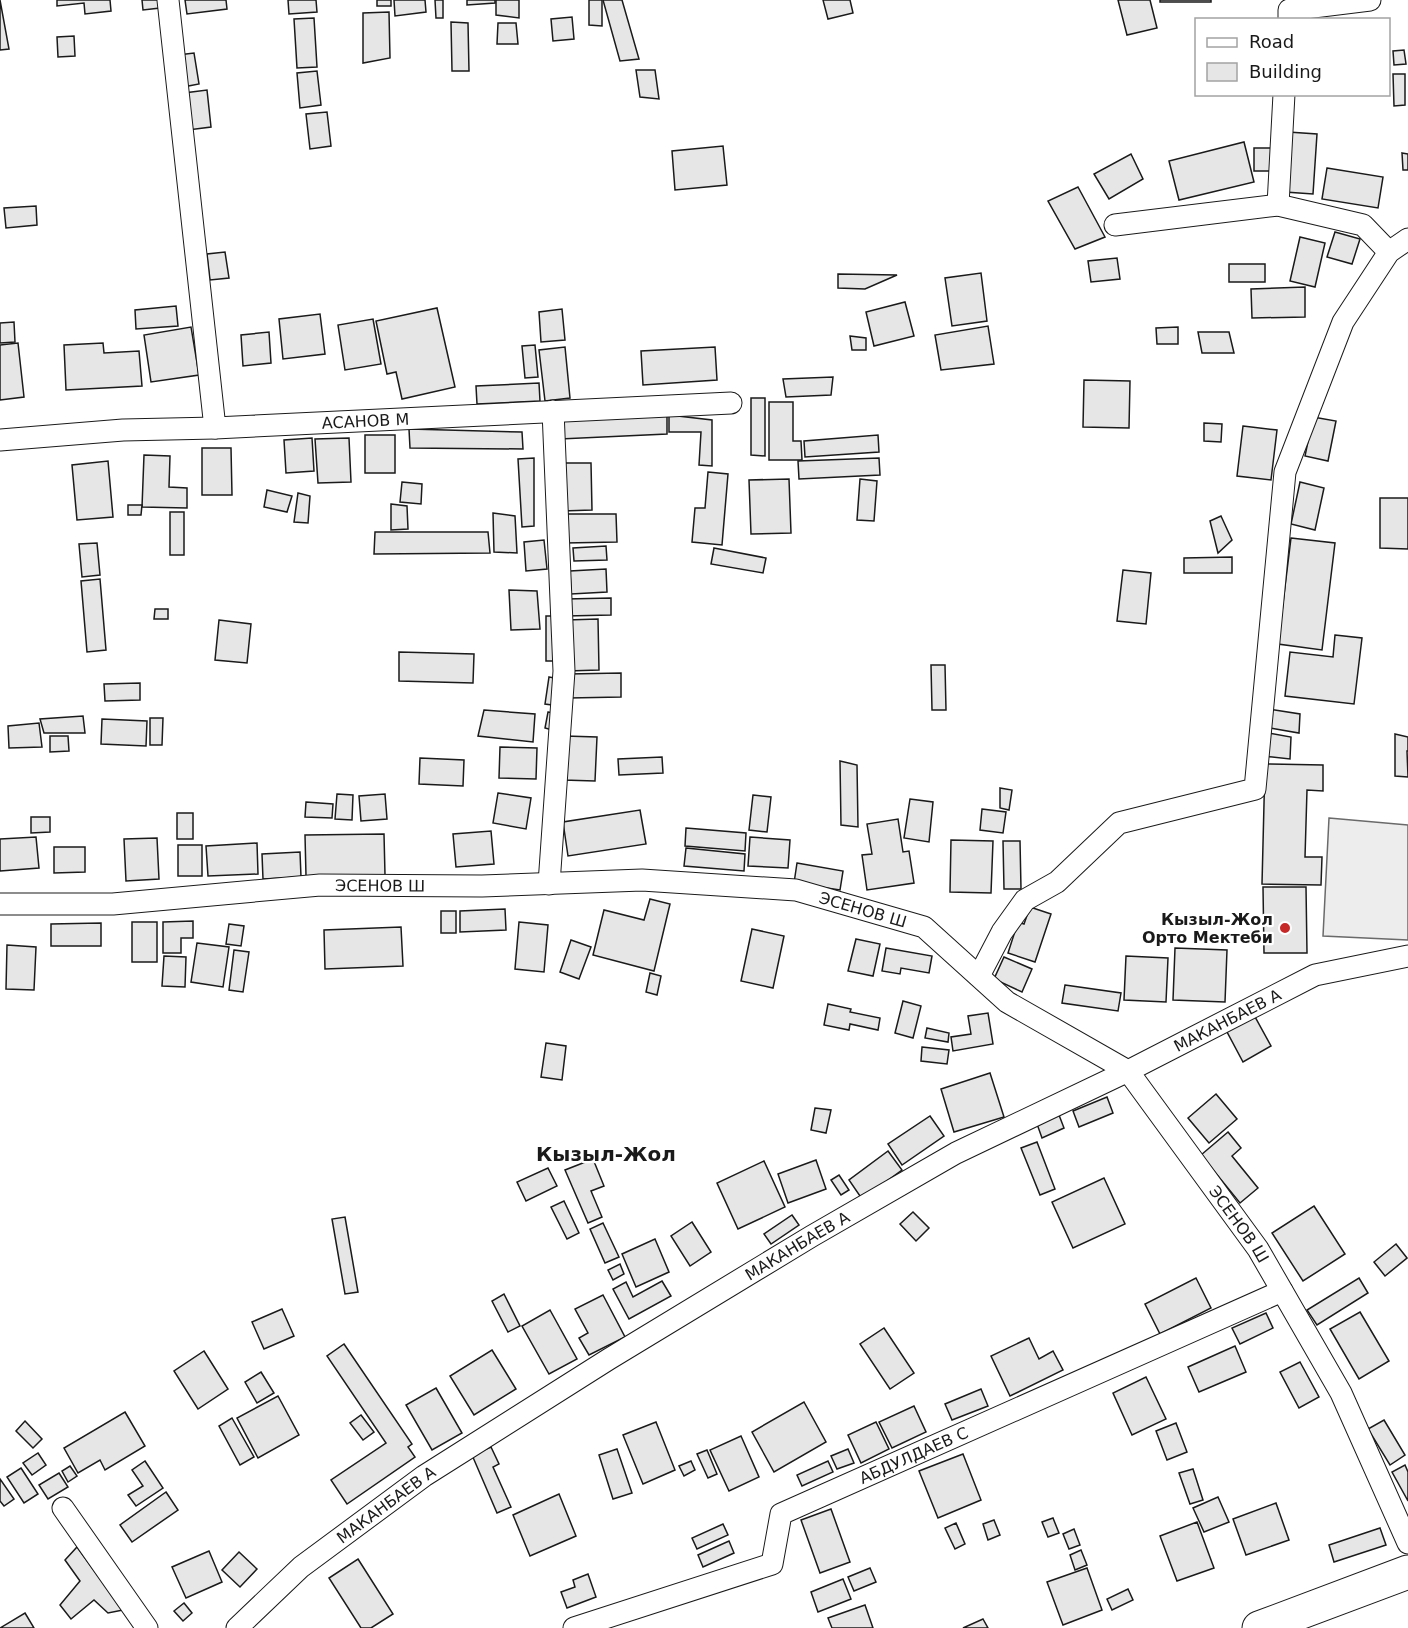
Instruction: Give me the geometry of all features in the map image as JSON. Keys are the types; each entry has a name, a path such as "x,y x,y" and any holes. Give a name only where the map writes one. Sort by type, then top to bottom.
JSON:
{"highway":[{"path":"1259,1628 1408,1572"}],"street":[{"path":"168,0 215,428"},
{"path":"1289,18 1289,10 1370,0"},
{"path":"1278,205 1284,96"},
{"path":"1115,225 1278,205 1364,225 1389,252"},
{"path":"979,976 1002,932 1025,900 1057,882 1119,823 1255,789 1285,472 1342,322 1389,252 1408,239"},
{"name":"АСАНОВ М","path":"0,440 123,430 215,428 730,403"},
{"path":"549,884 564,671 553,411"},
{"name":"ЭСЕНОВ Ш","path":"0,904 113,904 321,885 483,886 642,880 796,890 924,927 1007,1002 1128,1071 1258,1249 1341,1393 1408,1543"},
{"name":"МАКАНБАЕВ А","path":"237,1628 301,1567 424,1476 609,1359 812,1236 956,1153 1128,1071 1315,975 1408,956"},
{"name":"АБДУЛДАЕВ С","path":"574,1628 772,1564 782,1514 1282,1291"},
{"path":"63,1508 147,1628"}],"shaded area":[{"path":"1329,818 1408,825 1408,940 1323,936"}],"building":[{"path":"0,0 9,49 0,50"},
{"path":"57,0 110,0 111,11 85,14 84,3 57,6"},
{"path":"142,0 159,0 160,8 143,10"},
{"path":"185,0 226,0 227,9 187,14"},
{"path":"288,0 316,0 317,12 289,14"},
{"path":"377,0 391,0 391,6 377,6"},
{"path":"394,0 425,0 426,12 395,16"},
{"path":"435,0 443,0 443,18 436,18"},
{"path":"467,0 495,0 495,3 467,5"},
{"path":"496,0 519,0 519,18 496,15"},
{"path":"589,0 602,0 602,26 589,25"},
{"path":"603,0 622,0 639,59 620,61"},
{"path":"823,0 850,0 853,13 828,19"},
{"path":"1118,0 1150,0 1157,28 1127,35"},
{"path":"1160,0 1211,0 1211,2 1160,2"},
{"path":"389,12 390,58 363,63 363,13"},
{"path":"572,17 574,39 553,41 551,19"},
{"path":"314,18 317,67 297,68 294,19"},
{"path":"451,22 468,23 469,71 452,71"},
{"path":"498,23 516,23 518,44 497,44"},
{"path":"74,36 75,56 58,57 57,37"},
{"path":"1404,50 1406,64 1394,65 1393,51"},
{"path":"194,53 199,84 183,87 178,55"},
{"path":"636,70 655,70 659,99 640,97"},
{"path":"317,71 321,105 300,108 297,73"},
{"path":"1393,74 1405,74 1405,105 1394,106"},
{"path":"207,90 211,127 188,130 184,93"},
{"path":"327,112 331,146 310,149 306,114"},
{"path":"1288,132 1317,134 1313,194 1285,192"},
{"path":"1244,142 1254,182 1179,200 1169,161"},
{"path":"723,146 727,185 675,190 672,151"},
{"path":"1254,148 1272,148 1272,171 1254,171"},
{"path":"1402,153 1408,154 1408,170 1403,170"},
{"path":"1131,154 1143,179 1109,199 1094,174"},
{"path":"1327,168 1383,177 1378,208 1322,199"},
{"path":"1078,187 1105,237 1075,249 1048,201"},
{"path":"36,206 37,225 6,228 4,208"},
{"path":"1335,232 1360,239 1352,264 1327,257"},
{"path":"1300,237 1325,243 1315,287 1290,281"},
{"path":"225,252 229,278 210,280 207,254"},
{"path":"1117,258 1120,279 1091,282 1088,261"},
{"path":"1229,264 1265,264 1265,282 1229,282"},
{"path":"981,273 987,321 952,326 945,278"},
{"path":"838,274 897,275 865,289 838,288"},
{"path":"1305,287 1305,317 1252,318 1251,289"},
{"path":"905,302 914,336 874,346 866,312"},
{"path":"176,306 178,326 136,329 135,310"},
{"path":"437,308 455,387 402,399 396,372 387,374 376,321"},
{"path":"562,309 565,340 541,342 539,312"},
{"path":"320,314 325,354 283,359 279,319"},
{"path":"373,319 381,364 345,370 338,325"},
{"path":"14,322 15,342 0,343 0,323"},
{"path":"988,326 994,364 941,370 935,335"},
{"path":"191,327 199,375 151,382 144,335"},
{"path":"1178,327 1178,344 1157,344 1156,328"},
{"path":"269,332 271,363 243,366 241,335"},
{"path":"1198,332 1229,332 1234,353 1202,353"},
{"path":"850,336 866,338 866,350 852,350"},
{"path":"18,343 24,397 0,400 0,345"},
{"path":"103,343 104,353 139,351 142,386 66,390 64,345"},
{"path":"535,345 538,377 525,378 522,346"},
{"path":"565,347 570,398 545,401 539,350"},
{"path":"715,347 717,380 643,385 641,351"},
{"path":"833,377 831,395 786,397 783,379"},
{"path":"1084,380 1130,381 1129,428 1083,427"},
{"path":"539,383 540,401 477,404 476,386"},
{"path":"751,398 765,398 765,456 751,455"},
{"path":"769,402 793,402 793,441 801,441 802,460 769,460"},
{"path":"667,414 667,434 560,439 559,420"},
{"path":"669,415 712,420 712,466 699,465 701,432 669,432"},
{"path":"1313,417 1336,421 1328,461 1305,456"},
{"path":"1204,423 1222,424 1221,442 1204,441"},
{"path":"1243,426 1277,430 1271,480 1237,476"},
{"path":"409,429 522,432 523,449 410,448"},
{"path":"365,435 395,435 395,473 365,473"},
{"path":"878,435 879,452 805,457 804,441"},
{"path":"312,438 314,471 286,473 284,440"},
{"path":"349,438 351,482 318,483 315,439"},
{"path":"202,448 231,448 232,495 202,495"},
{"path":"144,455 170,456 169,487 187,488 187,508 142,507"},
{"path":"534,458 534,526 522,527 518,459"},
{"path":"879,458 880,475 799,479 798,461"},
{"path":"108,461 113,517 77,520 72,465"},
{"path":"561,463 591,463 592,510 562,511"},
{"path":"708,472 728,474 722,545 692,542 695,508 705,508"},
{"path":"789,479 791,533 751,534 749,480"},
{"path":"860,479 877,481 874,521 857,520"},
{"path":"402,482 422,484 421,504 400,502"},
{"path":"1300,482 1324,488 1315,530 1291,524"},
{"path":"267,490 292,496 287,512 264,507"},
{"path":"298,493 310,496 308,523 294,522"},
{"path":"1380,498 1408,498 1408,549 1380,548"},
{"path":"391,504 407,506 408,529 391,530"},
{"path":"128,505 142,505 141,515 128,515"},
{"path":"170,512 184,512 184,555 170,555"},
{"path":"493,513 515,516 517,553 494,552"},
{"path":"564,514 616,514 617,542 565,543"},
{"path":"1221,516 1232,540 1218,553 1210,521"},
{"path":"375,532 488,532 490,553 374,554"},
{"path":"1291,538 1335,543 1322,650 1278,644"},
{"path":"544,540 547,569 526,571 524,542"},
{"path":"97,543 100,575 82,577 79,544"},
{"path":"606,546 607,560 574,561 573,548"},
{"path":"714,548 766,558 763,573 711,564"},
{"path":"1232,557 1232,573 1184,573 1184,558"},
{"path":"606,569 607,592 571,594 570,571"},
{"path":"1123,570 1151,573 1146,624 1117,621"},
{"path":"100,579 106,650 87,652 81,581"},
{"path":"509,590 537,591 540,629 511,630"},
{"path":"611,598 611,615 566,616 566,599"},
{"path":"155,609 168,609 168,619 154,619"},
{"path":"546,616 558,616 559,661 546,661"},
{"path":"598,619 599,670 567,671 566,620"},
{"path":"219,620 251,624 247,663 215,660"},
{"path":"1335,635 1362,638 1354,704 1285,696 1290,652 1333,657"},
{"path":"399,652 474,654 473,683 399,681"},
{"path":"931,665 945,665 946,710 932,710"},
{"path":"621,673 621,697 569,698 568,674"},
{"path":"549,677 560,679 559,706 545,704"},
{"path":"140,683 140,700 105,701 104,684"},
{"path":"1269,709 1300,714 1299,733 1270,728"},
{"path":"484,710 535,714 533,742 478,736"},
{"path":"548,712 559,714 556,731 545,728"},
{"path":"83,716 85,733 44,733 40,719"},
{"path":"150,718 163,718 162,745 150,745"},
{"path":"102,719 147,721 146,746 101,744"},
{"path":"39,723 42,747 9,748 8,726"},
{"path":"1263,732 1291,737 1290,759 1262,756"},
{"path":"1395,734 1408,737 1408,777 1395,776"},
{"path":"50,736 68,736 69,751 50,752"},
{"path":"565,736 597,737 595,781 563,780"},
{"path":"500,747 537,748 536,779 499,778"},
{"path":"662,757 663,773 619,775 618,759"},
{"path":"420,758 464,760 463,786 419,784"},
{"path":"840,761 857,765 858,827 841,825"},
{"path":"1265,764 1323,765 1323,791 1307,790 1305,857 1322,857 1321,885 1262,884"},
{"path":"1000,788 1012,790 1009,810 1000,808"},
{"path":"498,793 531,798 526,829 493,823"},
{"path":"337,794 353,795 352,820 335,819"},
{"path":"385,794 387,819 361,821 359,796"},
{"path":"753,795 771,797 767,832 749,830"},
{"path":"910,799 933,802 929,842 904,838"},
{"path":"306,802 333,804 332,818 305,817"},
{"path":"982,809 1006,812 1003,833 980,830"},
{"path":"640,810 646,844 568,856 563,822"},
{"path":"177,813 193,813 193,839 177,839"},
{"path":"31,817 50,817 50,832 31,833"},
{"path":"898,819 903,852 909,851 914,883 867,890 862,855 872,854 867,824"},
{"path":"686,828 746,833 745,851 685,846"},
{"path":"491,831 494,864 456,867 453,834"},
{"path":"384,834 385,875 306,876 305,835"},
{"path":"36,837 39,868 0,871 0,839"},
{"path":"750,837 790,840 788,868 748,866"},
{"path":"157,838 159,879 126,881 124,839"},
{"path":"951,840 993,841 991,893 950,892"},
{"path":"1003,841 1020,841 1021,889 1004,889"},
{"path":"257,843 258,874 208,876 206,846"},
{"path":"178,845 202,845 202,876 178,876"},
{"path":"54,847 85,847 85,872 54,873"},
{"path":"686,848 745,854 744,871 684,866"},
{"path":"300,852 301,877 263,879 262,854"},
{"path":"797,863 843,871 840,890 794,883"},
{"path":"1263,887 1306,887 1307,953 1264,953"},
{"path":"650,899 670,904 654,971 593,955 604,910 644,920"},
{"path":"1030,907 1051,914 1035,962 1008,953 1018,922 1024,924"},
{"path":"505,909 506,930 460,932 460,911"},
{"path":"441,911 456,911 456,933 441,933"},
{"path":"193,921 193,938 181,938 181,953 163,953 163,922"},
{"path":"132,922 157,922 157,962 132,962"},
{"path":"519,922 548,925 544,972 515,969"},
{"path":"101,923 101,946 51,946 51,924"},
{"path":"229,924 244,926 241,946 226,944"},
{"path":"401,927 403,966 325,969 324,930"},
{"path":"752,929 784,936 773,988 741,981"},
{"path":"856,939 880,944 873,976 848,971"},
{"path":"571,940 591,947 579,979 560,972"},
{"path":"197,943 229,947 223,987 191,982"},
{"path":"7,945 36,947 34,990 6,989"},
{"path":"886,948 932,956 929,973 901,968 900,974 882,971"},
{"path":"1175,948 1227,950 1225,1002 1173,1000"},
{"path":"234,950 249,952 243,992 229,990"},
{"path":"164,956 186,957 185,987 162,986"},
{"path":"1126,956 1168,958 1166,1002 1124,1000"},
{"path":"1004,957 1032,969 1022,992 994,979"},
{"path":"650,973 661,976 657,995 646,992"},
{"path":"1065,985 1121,993 1118,1011 1062,1003"},
{"path":"903,1001 921,1006 913,1038 895,1033"},
{"path":"828,1004 851,1009 850,1012 880,1018 878,1030 850,1024 849,1030 824,1025"},
{"path":"988,1013 993,1044 953,1051 951,1037 971,1034 968,1016"},
{"path":"1254,1015 1271,1046 1243,1062 1226,1030"},
{"path":"927,1028 949,1033 948,1042 925,1038"},
{"path":"546,1043 566,1046 562,1080 541,1077"},
{"path":"922,1047 949,1050 947,1064 921,1061"},
{"path":"990,1073 1004,1117 954,1132 941,1089"},
{"path":"1216,1094 1237,1119 1209,1143 1188,1118"},
{"path":"1107,1097 1113,1113 1079,1127 1073,1111"},
{"path":"815,1108 831,1110 826,1133 811,1130"},
{"path":"1059,1115 1064,1128 1042,1138 1037,1124"},
{"path":"930,1116 944,1136 902,1165 888,1144"},
{"path":"1228,1132 1241,1148 1232,1156 1258,1188 1240,1203 1201,1155"},
{"path":"1037,1142 1055,1189 1040,1195 1021,1148"},
{"path":"888,1151 902,1170 862,1199 849,1180"},
{"path":"593,1159 604,1186 591,1191 602,1217 588,1223 565,1170"},
{"path":"816,1160 826,1189 788,1203 778,1174"},
{"path":"764,1161 785,1207 738,1229 717,1183"},
{"path":"548,1168 557,1186 526,1201 517,1182"},
{"path":"839,1175 849,1190 841,1195 831,1180"},
{"path":"1104,1178 1125,1224 1073,1248 1052,1202"},
{"path":"564,1201 579,1233 567,1239 551,1207"},
{"path":"1314,1206 1345,1254 1303,1281 1272,1233"},
{"path":"913,1212 929,1228 916,1241 900,1224"},
{"path":"792,1215 799,1225 771,1244 764,1234"},
{"path":"345,1217 358,1292 345,1294 332,1219"},
{"path":"692,1222 711,1252 690,1266 671,1236"},
{"path":"603,1223 619,1257 605,1263 590,1229"},
{"path":"655,1239 669,1272 636,1287 622,1254"},
{"path":"1396,1244 1407,1258 1385,1276 1374,1262"},
{"path":"620,1264 624,1274 613,1280 608,1270"},
{"path":"1196,1278 1211,1308 1160,1334 1145,1304"},
{"path":"1359,1278 1368,1293 1317,1325 1307,1310"},
{"path":"662,1281 671,1296 629,1319 613,1289 626,1282 633,1297"},
{"path":"504,1294 520,1326 508,1332 492,1301"},
{"path":"603,1295 625,1337 589,1355 579,1338 588,1333 575,1309"},
{"path":"282,1309 294,1336 264,1349 252,1322"},
{"path":"550,1310 577,1359 549,1374 522,1326"},
{"path":"1360,1312 1389,1361 1359,1379 1330,1329"},
{"path":"1266,1313 1273,1328 1240,1344 1232,1328"},
{"path":"884,1328 914,1373 890,1389 860,1344"},
{"path":"1029,1338 1039,1359 1053,1351 1063,1370 1010,1396 991,1356"},
{"path":"344,1344 412,1444 408,1447 415,1457 347,1504 331,1480 386,1443 327,1356"},
{"path":"1235,1346 1246,1372 1199,1392 1188,1367"},
{"path":"492,1350 516,1389 474,1415 450,1376"},
{"path":"204,1351 228,1389 198,1409 174,1371"},
{"path":"1300,1362 1319,1397 1299,1408 1280,1372"},
{"path":"261,1372 274,1393 257,1403 245,1382"},
{"path":"1146,1377 1166,1419 1132,1435 1113,1393"},
{"path":"436,1388 462,1433 432,1450 406,1405"},
{"path":"981,1389 988,1406 952,1420 945,1404"},
{"path":"278,1396 299,1435 258,1458 237,1418"},
{"path":"804,1402 826,1442 774,1472 752,1432"},
{"path":"914,1406 926,1432 892,1448 879,1422"},
{"path":"125,1412 145,1446 105,1470 100,1460 78,1473 64,1448"},
{"path":"361,1415 374,1432 363,1440 350,1423"},
{"path":"232,1418 254,1457 240,1465 219,1426"},
{"path":"1384,1420 1405,1455 1390,1465 1368,1429"},
{"path":"25,1421 42,1439 33,1448 16,1431"},
{"path":"656,1422 675,1470 643,1484 623,1435"},
{"path":"876,1422 889,1449 861,1463 848,1435"},
{"path":"1176,1423 1187,1452 1167,1460 1156,1431"},
{"path":"741,1436 759,1477 729,1491 710,1450"},
{"path":"491,1447 499,1464 493,1467 511,1507 497,1513 472,1455"},
{"path":"617,1449 632,1493 613,1499 599,1455"},
{"path":"848,1449 854,1463 837,1469 831,1456"},
{"path":"707,1450 717,1474 708,1478 697,1454"},
{"path":"38,1453 46,1465 32,1475 23,1463"},
{"path":"963,1454 981,1500 938,1518 919,1471"},
{"path":"145,1461 163,1488 136,1506 128,1495 143,1486 132,1470"},
{"path":"691,1461 695,1470 684,1476 679,1466"},
{"path":"828,1461 833,1472 802,1486 797,1475"},
{"path":"1405,1465 1408,1472 1408,1501 1392,1472"},
{"path":"70,1466 77,1476 68,1482 62,1471"},
{"path":"21,1468 38,1494 24,1503 7,1477"},
{"path":"1193,1469 1203,1500 1190,1504 1179,1473"},
{"path":"59,1473 68,1487 48,1499 39,1485"},
{"path":"0,1479 14,1499 4,1506 0,1501"},
{"path":"166,1492 178,1510 132,1542 120,1525"},
{"path":"559,1494 576,1536 530,1556 513,1515"},
{"path":"1218,1497 1229,1522 1204,1532 1193,1508"},
{"path":"1276,1503 1289,1540 1246,1555 1233,1519"},
{"path":"831,1509 850,1562 820,1573 801,1520"},
{"path":"1053,1518 1059,1533 1048,1537 1042,1522"},
{"path":"994,1520 1000,1535 988,1540 983,1524"},
{"path":"1197,1522 1214,1568 1177,1581 1160,1536"},
{"path":"956,1523 965,1544 955,1549 945,1528"},
{"path":"723,1524 728,1535 697,1549 692,1538"},
{"path":"1380,1528 1386,1545 1334,1562 1329,1545"},
{"path":"1074,1529 1080,1545 1069,1549 1063,1534"},
{"path":"729,1541 734,1553 703,1567 698,1555"},
{"path":"77,1547 123,1610 108,1613 94,1600 71,1619 60,1605 80,1581 65,1560"},
{"path":"1081,1550 1087,1565 1075,1570 1070,1555"},
{"path":"209,1551 222,1582 186,1598 172,1567"},
{"path":"239,1552 257,1569 240,1587 222,1570"},
{"path":"358,1559 393,1614 371,1628 361,1628 329,1578"},
{"path":"870,1568 876,1582 854,1591 848,1577"},
{"path":"1087,1568 1102,1610 1063,1625 1047,1582"},
{"path":"588,1574 596,1597 567,1608 561,1592 575,1587 573,1580"},
{"path":"843,1579 851,1599 818,1612 811,1592"},
{"path":"1128,1589 1133,1600 1112,1610 1107,1599"},
{"path":"184,1603 192,1613 183,1621 174,1611"},
{"path":"865,1605 873,1628 832,1628 828,1618"},
{"path":"25,1613 34,1628 0,1628"},
{"path":"983,1619 988,1628 963,1628"}],"place":[{"name":"Кызыл-Жол Орто Мектеби","path":"1285,928"}],"district":[{"name":"Кызыл-Жол","path":"606,1154"}]}
